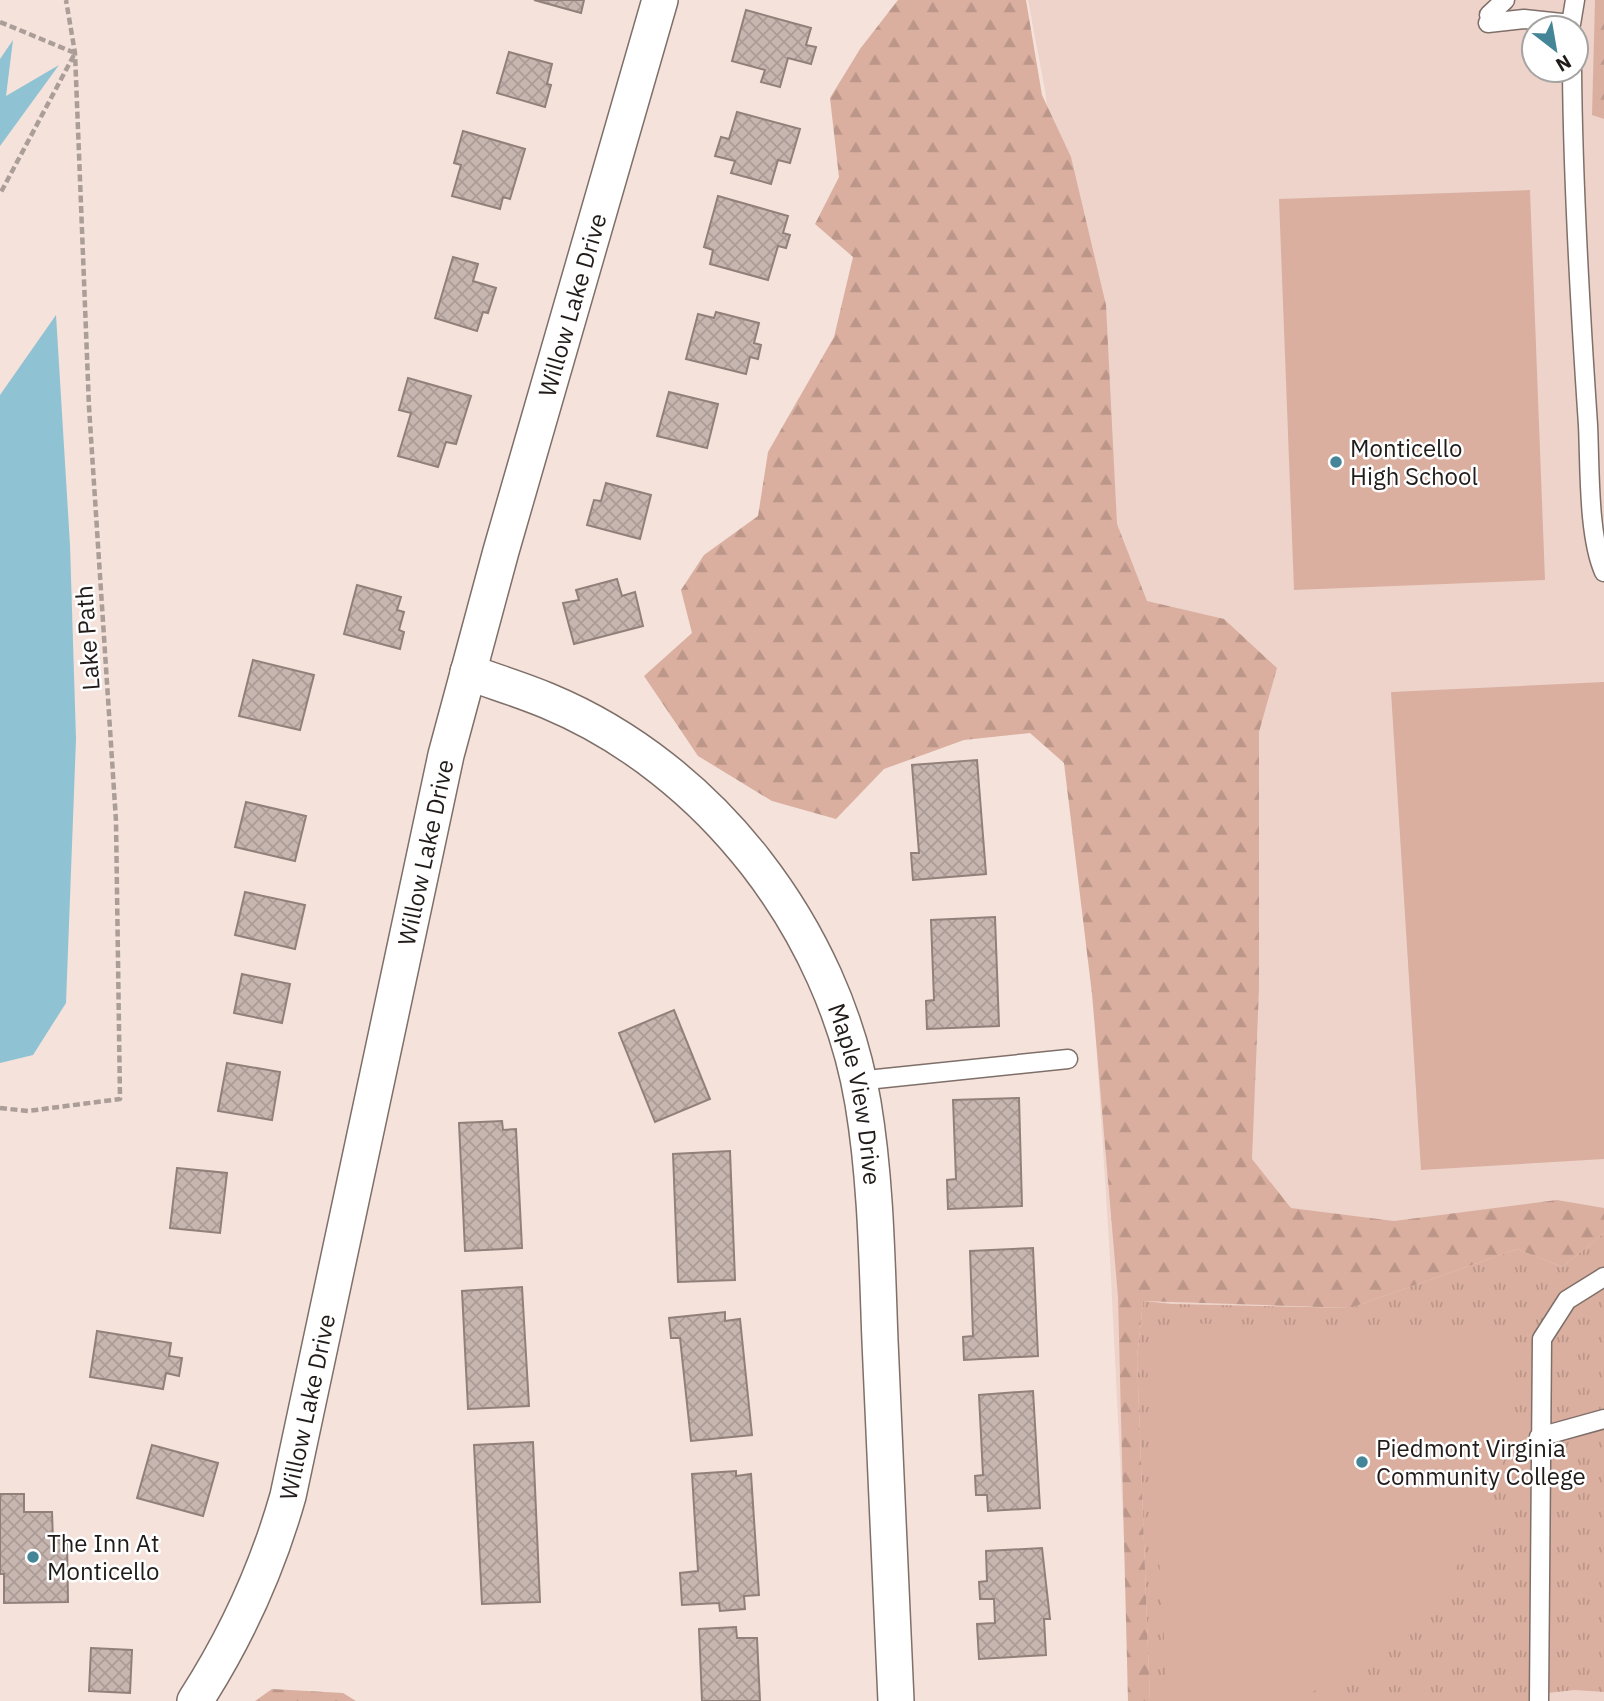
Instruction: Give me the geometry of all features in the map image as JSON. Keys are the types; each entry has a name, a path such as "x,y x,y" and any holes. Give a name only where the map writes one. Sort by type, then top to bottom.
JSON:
{"street":[{"name":"Willow Lake Drive","path":"195,1701 225,1654 251,1603 288,1496 365,1123 446,755 660,0"},
{"name":"Maple View Drive","path":"468,672 550,701 618,738 670,776 713,815 752,857 789,910 820,966 834,1002 857,1081 869,1153 877,1262 896,1701"}],"lane":[{"path":"1505,0 1489,19 1520,19"},
{"path":"1572,84 1573,175 1589,444 1597,557 1604,572"},
{"path":"857,1081 1068,1059"},
{"path":"1539,1701 1539,1437 1542,1339 1567,1300 1604,1277"},
{"path":"1539,1437 1604,1419"}],"path":[{"name":"Lake Path","path":"0,1108 29,1111 120,1099 116,821 89,407 75,53 66,0"},
{"path":"0,22 75,53 0,194"}],"shaded area":[{"name":"Monticello High School","path":"1028,0 1604,0 1604,1701 1132,1701 1110,1258 1074,696 1062,229 1045,90"}],"green space":[{"path":"898,0 1026,0 1042,95 1071,157 1106,305 1117,524 1147,601 1224,619 1277,668 1259,732 1259,989 1252,1159 1291,1208 1394,1221 1557,1200 1604,1208 1604,1233 1562,1267 1517,1249 1350,1308 1143,1301 1137,1358 1150,1701 1128,1701 1118,1297 1092,994 1064,763 1030,733 964,740 884,769 836,819 772,801 698,756 644,676 692,633 681,590 704,555 758,516 768,452 834,337 853,257 815,224 839,177 830,98 860,49"},
{"path":"1595,0 1604,0 1604,119 1592,115"},
{"path":"1530,190 1545,580 1294,590 1279,199"},
{"path":"1604,682 1604,1159 1421,1170 1391,692"},
{"name":"Piedmont Virginia Community College","path":"1604,1233 1604,1692 1575,1690 1538,1694 1539,1701 1150,1701 1137,1358 1143,1301 1350,1308 1517,1249 1562,1267"},
{"path":"1175,1323 1513,1330 1515,1378 1511,1426 1501,1472 1485,1515 1463,1556 1436,1595 1404,1629 1348,1672 1317,1690 1296,1698 1285,1701 1168,1701 1146,1350"},
{"path":"272,1689 343,1693 356,1701 255,1701"}],"water":[{"path":"13,40 6,96 59,65 0,146 0,59"},
{"path":"56,315 70,545 76,739 66,1003 33,1055 0,1063 0,395"}],"building":[{"path":"534,0 584,0 581,13"},
{"path":"746,10 811,28 806,45 816,47 811,64 788,58 780,87 761,82 765,70 732,61"},
{"path":"509,52 552,64 547,84 551,85 545,107 497,93"},
{"path":"737,112 800,129 790,163 778,160 771,184 731,173 735,161 715,156 721,137 729,139"},
{"path":"463,131 525,149 510,199 503,197 500,209 452,196 461,165 454,163"},
{"path":"718,196 788,216 783,233 790,235 786,248 778,246 768,280 710,264 713,250 704,247"},
{"path":"453,257 478,264 473,281 496,288 488,313 483,312 477,331 435,318"},
{"path":"716,312 759,323 754,343 761,345 758,359 750,357 746,374 686,359 698,314 714,318"},
{"path":"408,378 471,396 456,444 446,442 438,467 398,456 411,413 399,410"},
{"path":"669,392 718,404 707,448 657,436"},
{"path":"606,483 651,495 640,539 587,525 594,500 601,501"},
{"path":"617,579 622,596 635,592 643,626 574,644 563,603 579,600 576,590"},
{"path":"357,585 401,597 397,610 404,612 399,630 404,632 400,649 344,634"},
{"path":"253,660 314,675 300,730 239,716"},
{"path":"977,760 986,874 913,880 911,853 919,853 912,765"},
{"path":"246,802 306,816 295,861 235,847"},
{"path":"245,892 305,905 295,949 235,935"},
{"path":"995,917 999,1026 927,1029 926,1001 934,1000 931,920"},
{"path":"242,974 290,984 282,1023 234,1013"},
{"path":"674,1010 710,1099 655,1122 619,1033"},
{"path":"227,1063 280,1072 272,1120 218,1111"},
{"path":"1019,1098 1022,1206 948,1209 947,1180 956,1179 953,1100"},
{"path":"502,1121 503,1130 516,1129 522,1248 465,1251 459,1123"},
{"path":"730,1151 735,1280 678,1282 673,1154"},
{"path":"177,1168 227,1173 220,1233 170,1228"},
{"path":"1033,1248 1038,1356 964,1360 963,1337 973,1336 970,1251"},
{"path":"522,1287 529,1406 468,1409 462,1291"},
{"path":"725,1312 725,1321 740,1319 752,1435 691,1441 680,1338 671,1338 669,1318"},
{"path":"97,1331 171,1343 169,1356 182,1358 179,1376 166,1373 163,1389 90,1377"},
{"path":"1033,1391 1040,1508 988,1511 987,1495 976,1495 975,1476 983,1475 979,1395"},
{"path":"533,1442 540,1602 482,1604 474,1445"},
{"path":"152,1445 218,1463 203,1516 137,1498"},
{"path":"736,1471 736,1476 751,1474 759,1595 744,1596 745,1609 720,1611 719,1603 682,1605 680,1573 698,1571 692,1474"},
{"name":"The Inn At Monticello","path":"0,1494 24,1494 24,1512 52,1512 53,1540 67,1539 68,1602 4,1603 4,1574 0,1574"},
{"path":"1042,1548 1050,1619 1044,1619 1046,1655 979,1659 977,1624 995,1623 994,1599 980,1599 979,1582 987,1581 986,1551"},
{"path":"736,1627 737,1638 757,1638 760,1701 702,1701 699,1629"},
{"path":"91,1648 132,1650 130,1693 89,1691"}],"place":[{"name":"Monticello High School","path":"1336,462"},
{"name":"Piedmont Virginia Community College","path":"1362,1462"},
{"name":"The Inn At Monticello","path":"33,1557"}]}
